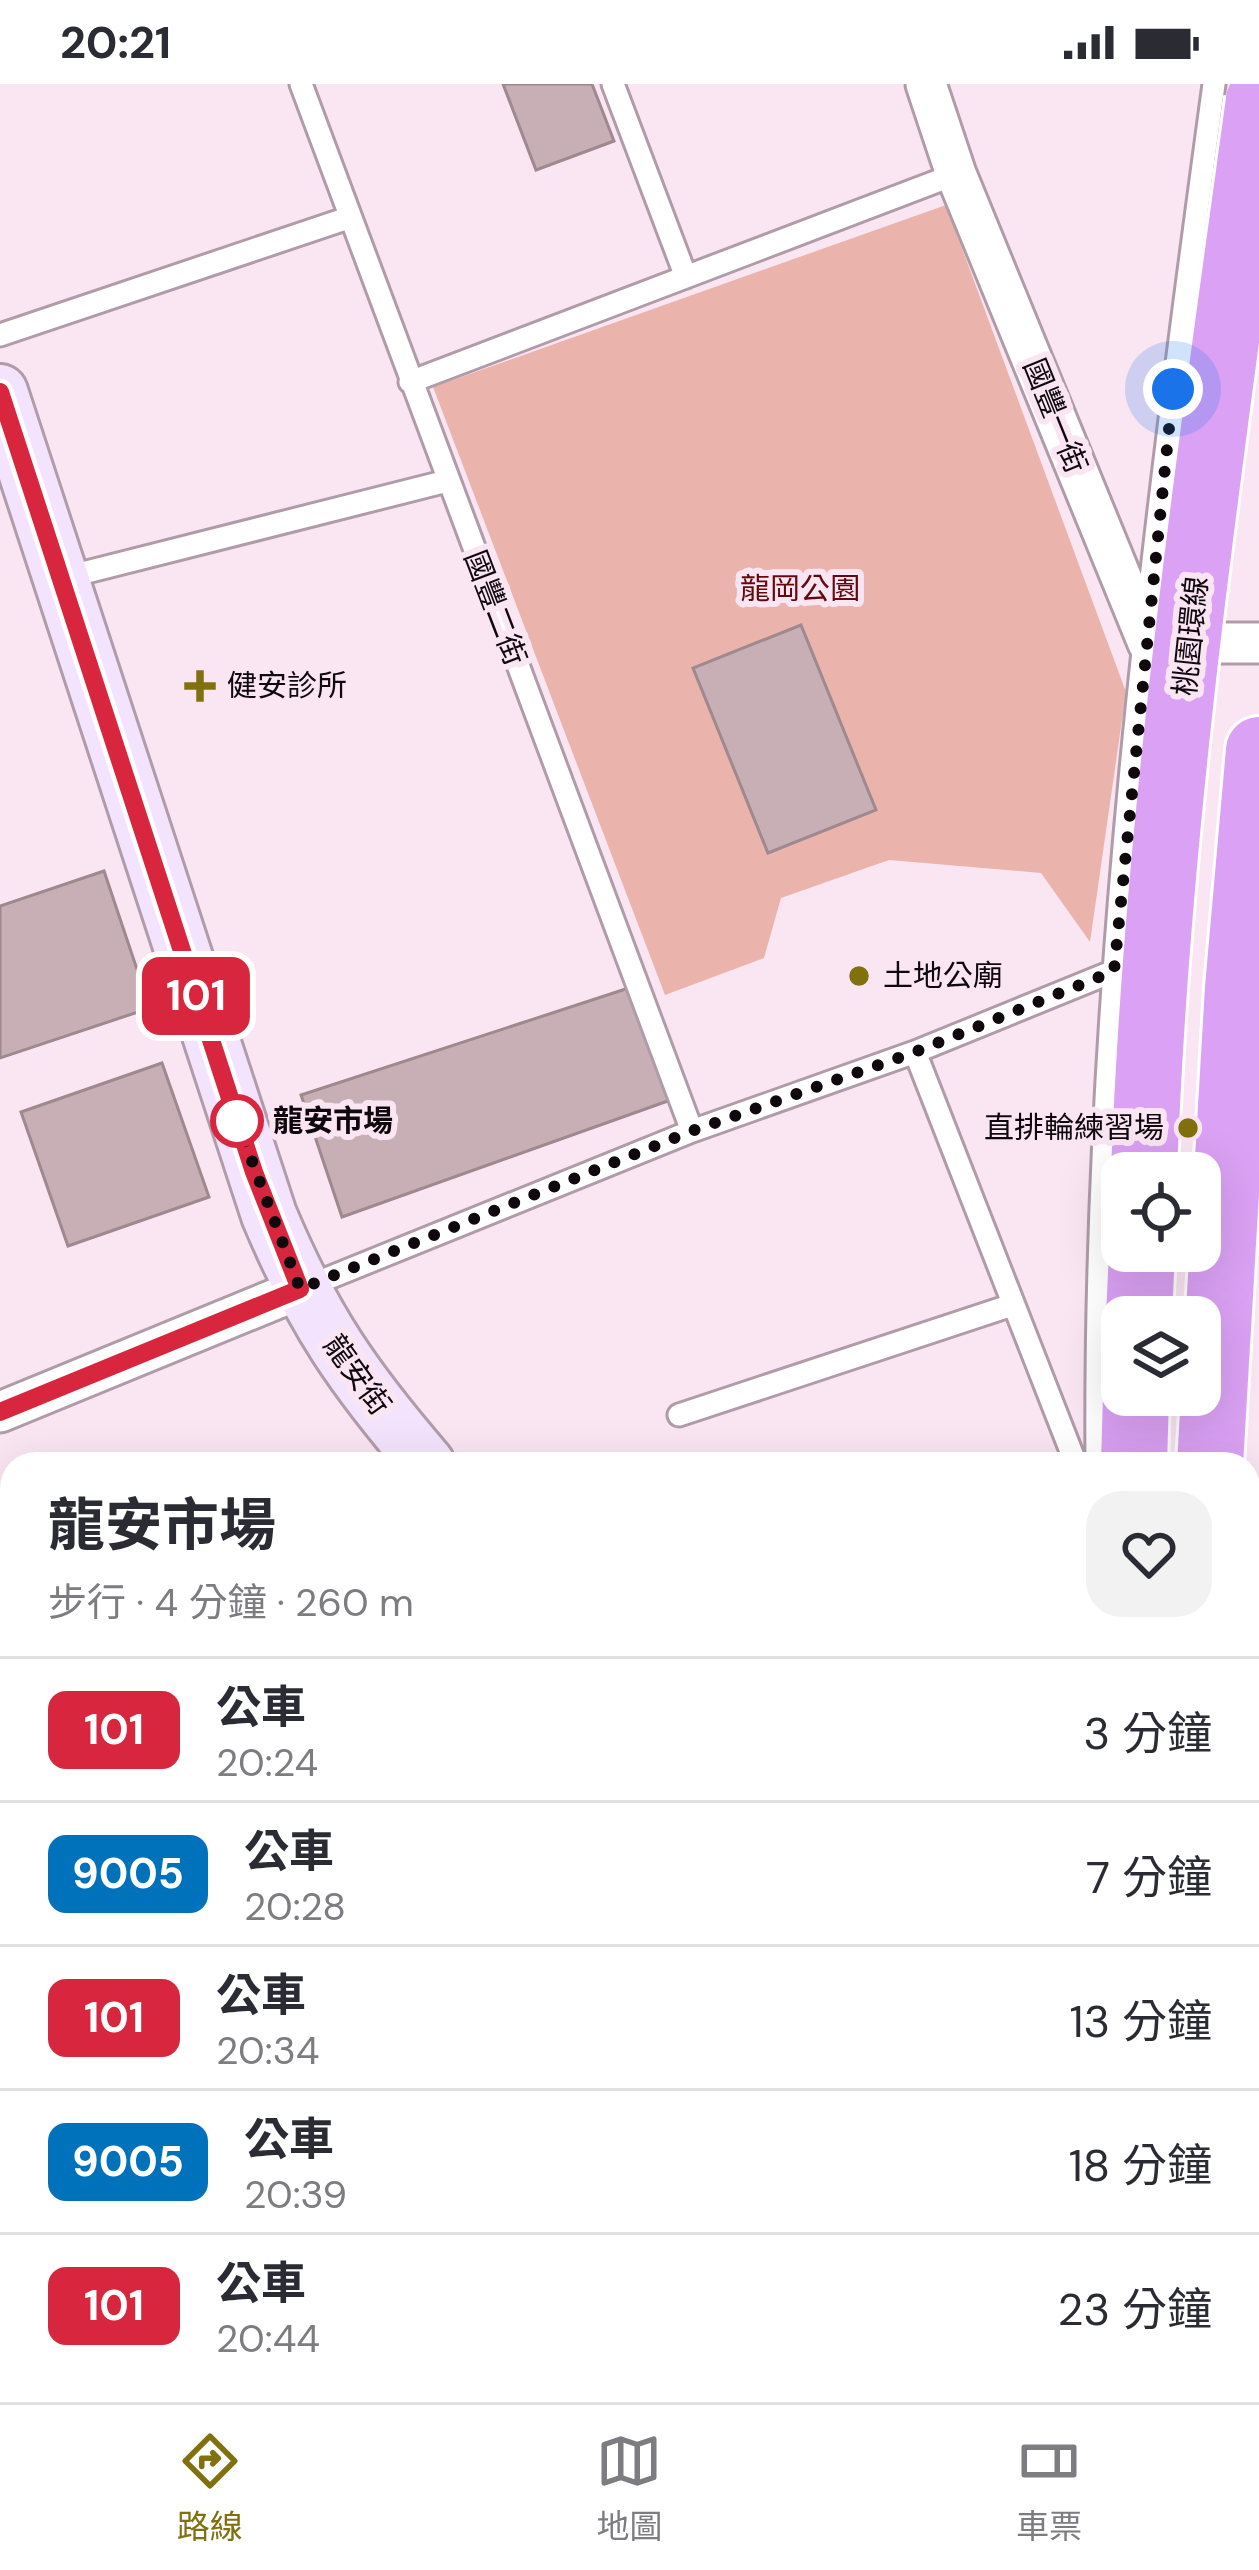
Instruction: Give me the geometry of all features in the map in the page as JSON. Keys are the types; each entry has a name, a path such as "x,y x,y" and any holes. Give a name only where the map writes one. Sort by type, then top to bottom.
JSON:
{"highway":[{"name":"桃園環線","path":"1145,1152 1151,989 1214,430 1259,100"},
{"path":"1211,1452 1238,988 1259,750"},
{"path":"1134,1452 1135,1416"}],"street":[{"name":"國豐一街","path":"926,84 956,175 1148,643"},
{"name":"龍安街","path":"0,392 269,1215 300,1289 352,1377 417,1452"},
{"path":"1148,643 1259,643"},
{"path":"0,1412 300,1289"}],"lane":[{"name":"國豐二街","path":"302,84 348,218 692,1131"},
{"path":"613,84 686,278"},
{"path":"1097,1452 1114,971 1173,389 1214,84"},
{"path":"410,382 956,175"},
{"path":"0,335 348,218"},
{"path":"59,579 447,481"},
{"path":"300,1289 692,1131 915,1052 1114,971"},
{"path":"915,1052 1071,1452"},
{"path":"679,1415 1012,1305"}],"green space":[{"name":"龍岡公園","path":"946,205 1126,692 1090,942 1041,873 889,860 781,898 764,958 665,995 433,387"}],"building":[{"path":"503,84 592,84 614,141 536,170"},
{"path":"801,625 876,810 768,853 693,668"},
{"path":"104,871 150,1008 0,1058 0,906"},
{"path":"638,985 679,1097 342,1217 301,1095"},
{"path":"162,1063 209,1197 68,1246 21,1112"}],"bus line":[{"name":"101","path":"0,392 254,1172 300,1289 0,1412"}],"place":[{"name":"健安診所","path":"200,686"},
{"name":"土地公廟","path":"859,976"},
{"name":"龍安市場","path":"237,1121"},
{"name":"直排輪練習場","path":"1188,1128"}],"route":[{"path":"237,1121 300,1289 692,1131 915,1052 1114,971 1173,389"}]}
